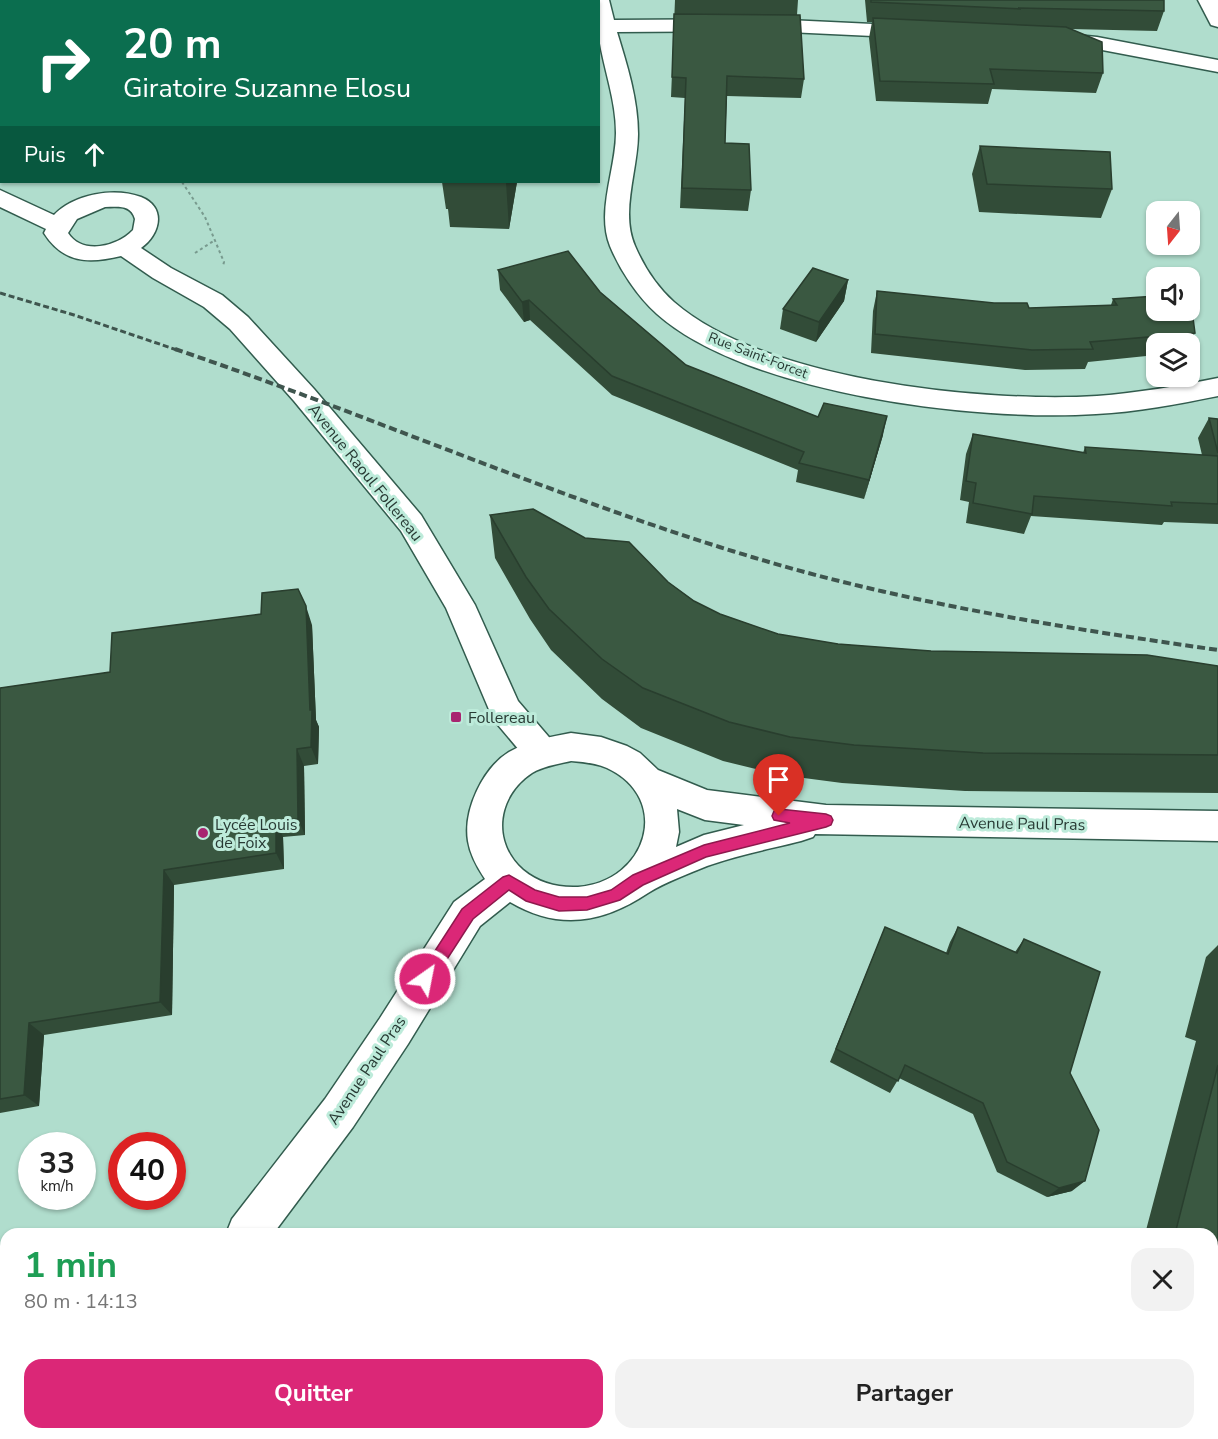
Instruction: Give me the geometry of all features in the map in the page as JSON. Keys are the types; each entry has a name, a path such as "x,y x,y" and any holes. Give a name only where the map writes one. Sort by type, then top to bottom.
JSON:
{"street":[{"name":"Rue Saint-Forcet","path":"600,0 624,98 626,149 618,201 620,243 642,283 671,314 717,342 803,374 933,399 1024,405 1095,405 1164,397 1218,387"},
{"path":"1208,0 1218,21"},
{"path":"605,26 767,25 931,33"},
{"path":"1036,38 1083,40 1218,66"},
{"path":"115,191 144,209 148,218 147,228 143,233 124,247 93,254 67,248 59,242 56,233 58,225 64,218 81,206 115,191"},
{"path":"0,197 21,210 58,225"},
{"name":"Avenue Raoul Follereau","path":"124,247 162,273 213,301 240,323 304,394 411,523 460,605 505,709 542,753"},
{"path":"571,747 601,751 627,762 648,782 661,805 663,832 655,858 638,880 615,896 587,903 559,904 531,896 509,881 491,860 484,834 486,808 498,784 517,765 542,753 571,747"},
{"name":"Avenue Paul Pras","path":"648,782 705,805 826,820 1218,826"},
{"name":"Avenue Paul Pras","path":"638,880 704,851 826,820"},
{"name":"Avenue Paul Pras","path":"252,1228 339,1113 394,1031 467,914 509,881"}],"path":[{"path":"183,183 206,217 224,262 220,285 213,301"}],"building":[{"path":"871,0 1164,0 1164,11 1018,8 1021,9 871,2"},
{"path":"674,14 800,15 804,79 727,76 725,143 749,144 751,190 682,188 686,78 672,77"},
{"path":"873,18 1066,27 1102,42 1103,73 990,69 994,84 880,81"},
{"path":"980,146 1110,152 1112,189 987,184"},
{"path":"568,251 600,292 686,365 818,417 824,403 887,416 869,480 799,463 804,452 612,376 529,300 522,302 498,270"},
{"path":"813,268 848,280 819,322 783,309"},
{"path":"877,291 994,303 1027,303 1029,308 1117,305 1113,299 1146,297 1146,321 1193,321 1195,333 1146,333 1146,337 1090,342 1093,349 1032,350 875,334"},
{"path":"1209,418 1218,419 1218,453"},
{"path":"973,434 1086,453 1085,447 1218,456 1218,504 1171,502 1172,506 1034,496 1032,514 973,503 976,483 966,481"},
{"path":"533,509 585,538 629,542 668,582 694,601 720,614 778,634 838,644 931,651 1147,655 1218,666 1218,755 983,753 854,745 790,737 729,722 643,688 602,659 549,609 526,577 490,515"},
{"path":"298,589 306,606 310,710 312,710 311,747 297,749 298,819 276,821 276,853 164,870 160,1002 29,1023 24,1095 0,1099 0,688 110,672 112,633 261,614 262,593"},
{"path":"885,927 948,954 958,927 1017,953 1024,939 1100,972 1070,1073 1099,1130 1085,1181 1059,1188 1007,1162 983,1103 905,1065 898,1081 836,1049"},
{"path":"1218,1065 1218,1228 1177,1228"}],"railway":[{"path":"0,293 180,351"},
{"path":"175,349 614,512 762,560 818,576 931,602 1103,633 1218,650"}],"place":[{"name":"Follereau","path":"456,717"},
{"name":"Lycée Louis de Foix","path":"203,833"}],"route":[{"path":"425,979 467,914 509,881 531,896 559,904 587,903 615,896 638,880 704,851 826,820 779,816"}]}
